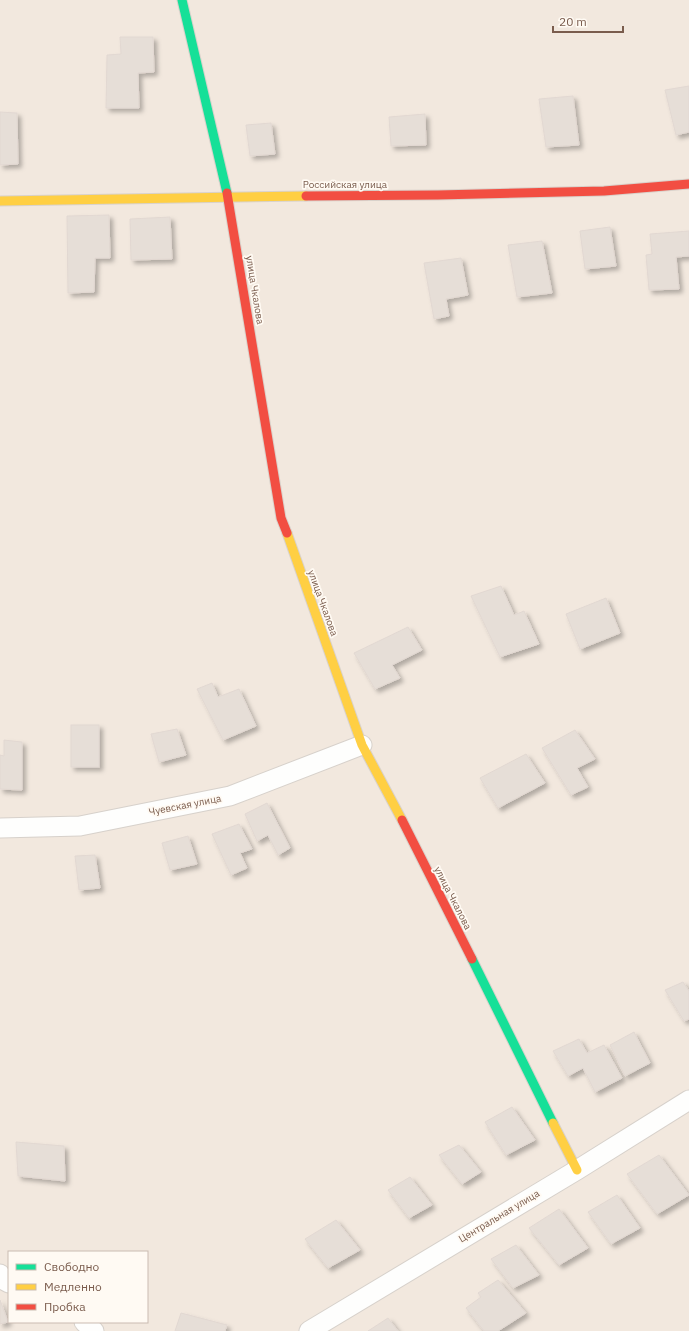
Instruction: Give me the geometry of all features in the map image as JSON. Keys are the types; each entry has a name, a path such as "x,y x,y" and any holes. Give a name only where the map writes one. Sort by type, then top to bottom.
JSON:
{"street":[{"name":"улица Чкалова","path":"182,0 228,196 281,518 362,745 577,1170"},
{"name":"Российская улица","path":"0,201 228,196 438,195 604,191 689,184"},
{"name":"Чуевская улица","path":"0,828 80,826 230,796 362,745"},
{"name":"Центральная улица","path":"309,1331 577,1170 689,1100"},
{"path":"0,1274 3,1280 8,1282"},
{"path":"85,1323 94,1331"}],"shaded area":[{"path":"0,0 689,0 689,1331 0,1331"}],"building":[{"path":"120,37 153,37 154,72 138,73 139,108 106,108 107,55 121,54"},
{"path":"689,86 689,132 676,135 665,90"},
{"path":"573,96 579,145 546,147 539,99"},
{"path":"0,112 17,113 18,164 0,165"},
{"path":"425,114 426,145 391,146 389,117"},
{"path":"271,123 275,154 250,156 246,125"},
{"path":"109,215 110,258 95,258 94,292 68,293 67,216"},
{"path":"170,217 172,259 131,260 130,219"},
{"path":"610,227 616,266 585,269 580,231"},
{"path":"689,231 689,256 676,257 679,289 649,290 646,255 652,254 650,234"},
{"path":"542,241 552,293 517,297 508,245"},
{"path":"461,258 468,295 446,299 449,316 434,319 424,263"},
{"path":"501,586 514,615 524,611 539,644 500,657 471,596"},
{"path":"606,598 620,633 580,649 566,614"},
{"path":"408,627 422,650 392,665 400,678 375,689 354,653"},
{"path":"212,683 218,697 239,689 256,726 223,740 197,689"},
{"path":"71,725 99,725 99,767 71,767"},
{"path":"177,729 186,755 159,762 151,734"},
{"path":"575,730 595,759 577,768 588,787 571,795 542,748"},
{"path":"4,740 22,742 22,790 0,789 0,755 4,756"},
{"path":"526,754 545,783 498,808 480,778"},
{"path":"267,803 290,848 278,855 268,835 257,841 245,814"},
{"path":"239,824 252,849 240,853 247,868 231,875 212,834"},
{"path":"188,836 197,864 170,870 162,843"},
{"path":"95,855 100,888 79,890 75,856"},
{"path":"683,982 689,991 689,1019 684,1021 665,990"},
{"path":"634,1032 650,1063 625,1076 610,1045"},
{"path":"579,1039 587,1053 604,1045 622,1078 595,1092 583,1068 568,1076 553,1051"},
{"path":"512,1107 535,1140 506,1155 485,1122"},
{"path":"16,1142 64,1146 65,1181 18,1176"},
{"path":"459,1145 481,1172 462,1184 439,1155"},
{"path":"659,1155 689,1195 657,1214 627,1174"},
{"path":"410,1177 432,1205 409,1218 388,1190"},
{"path":"617,1195 640,1228 611,1244 588,1212"},
{"path":"559,1209 588,1248 559,1265 529,1228"},
{"path":"336,1220 360,1250 328,1268 305,1239"},
{"path":"516,1245 539,1275 513,1288 491,1259"},
{"path":"498,1280 526,1313 498,1331 484,1331 466,1308 481,1297 478,1293"},
{"path":"0,1300 8,1322 0,1324"},
{"path":"181,1313 227,1325 225,1331 175,1331"},
{"path":"388,1318 398,1331 368,1331"}],"traffic: fast":[{"path":"182,0 227,193"},
{"path":"472,959 553,1123"}],"traffic: slow":[{"path":"0,201 306,196"},
{"path":"287,533 362,745 402,820"},
{"path":"553,1123 577,1170"}],"traffic: jam":[{"path":"306,196 438,195 604,191 689,184"},
{"path":"227,193 281,518 287,533"},
{"path":"402,820 472,959"}]}
